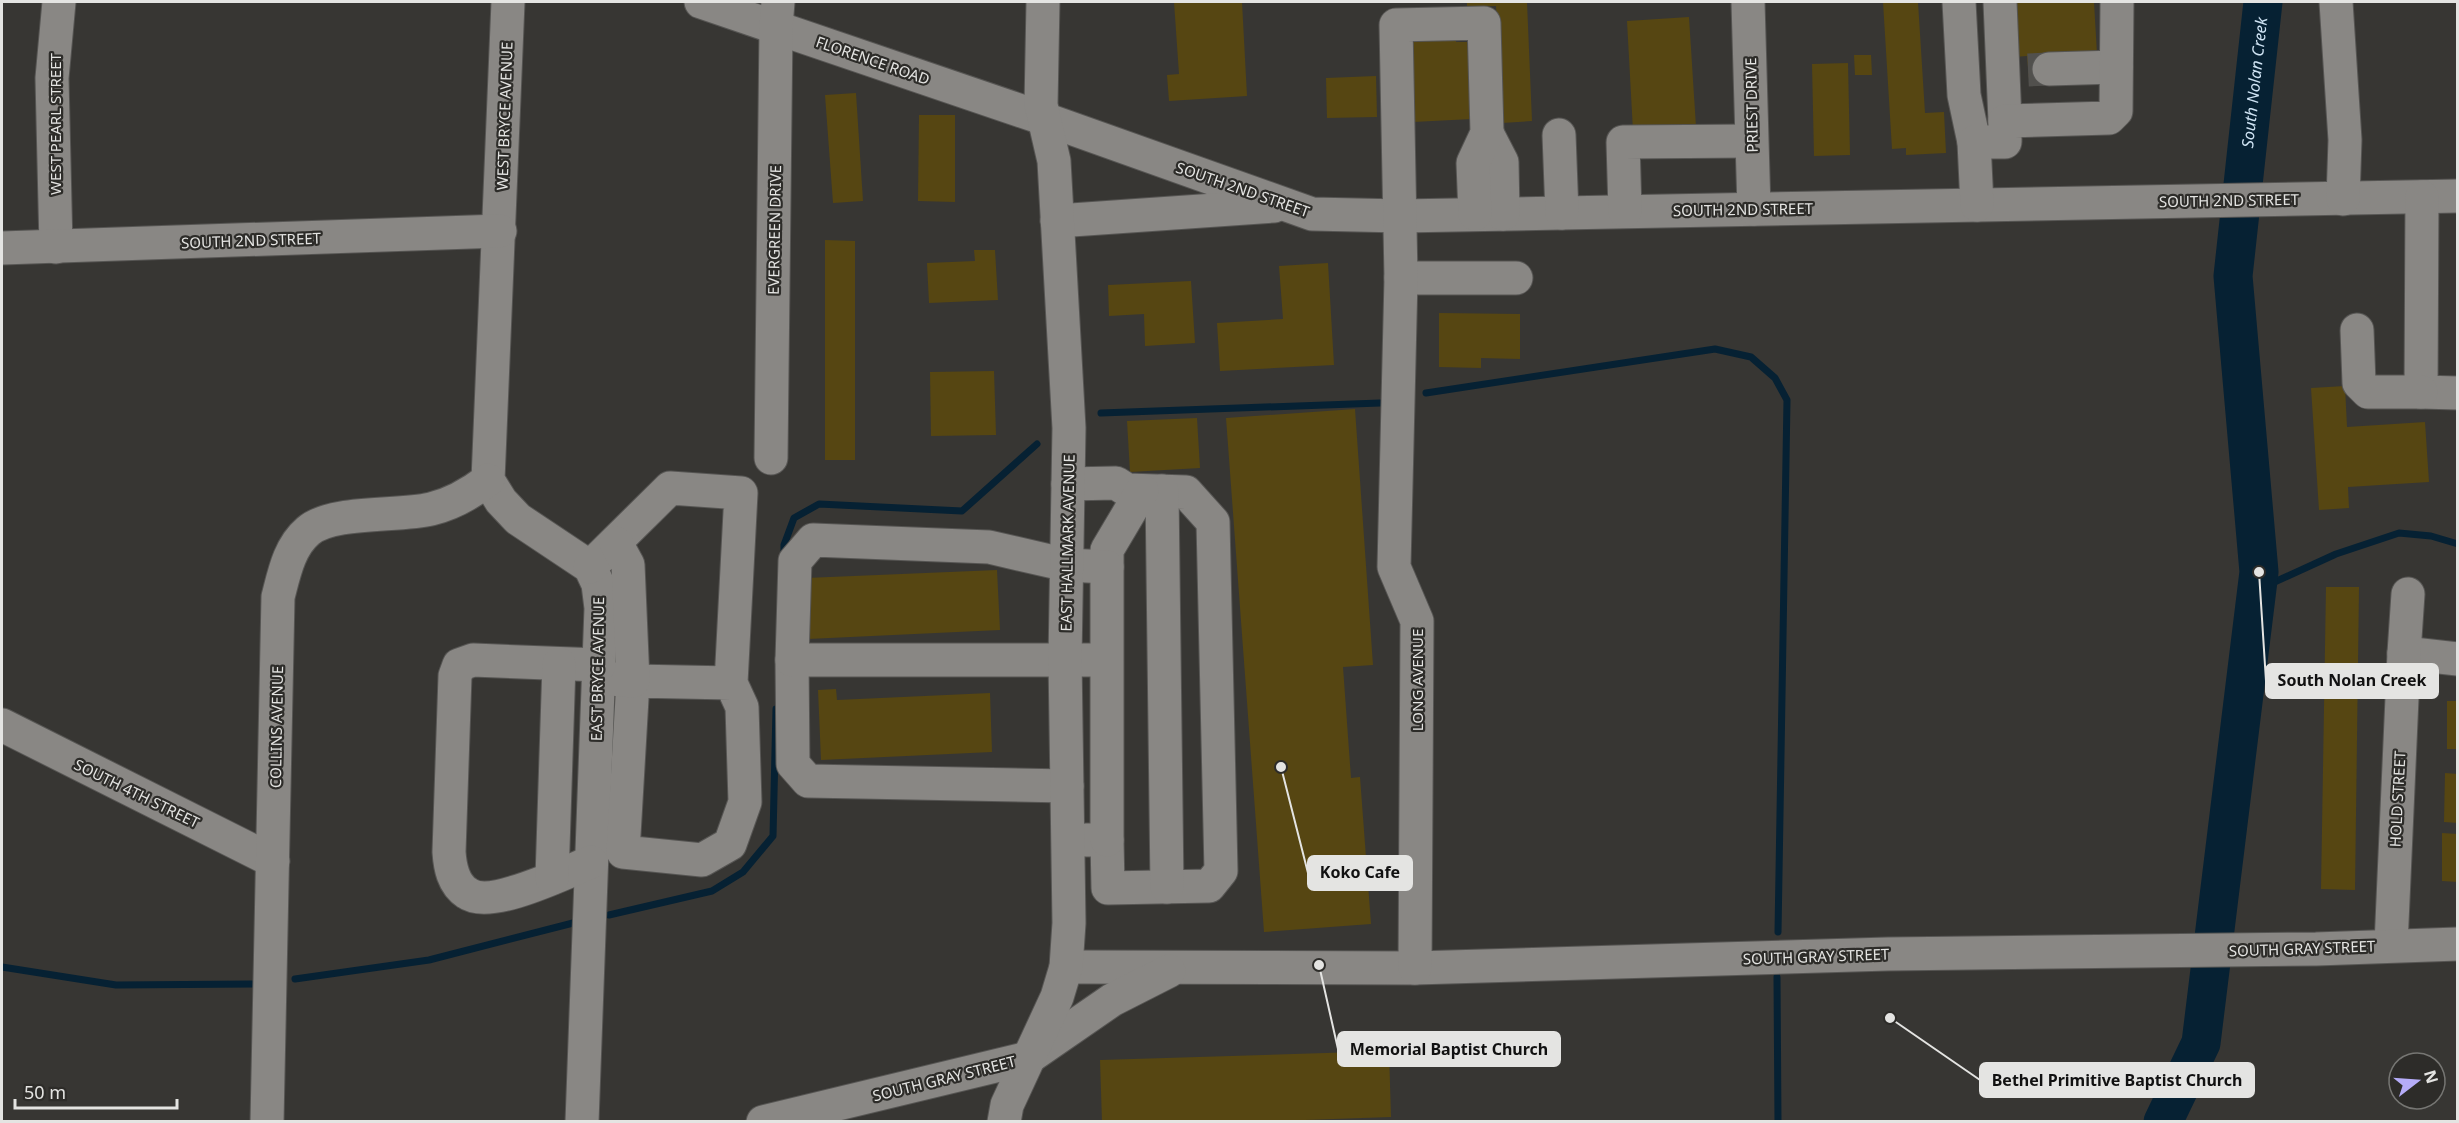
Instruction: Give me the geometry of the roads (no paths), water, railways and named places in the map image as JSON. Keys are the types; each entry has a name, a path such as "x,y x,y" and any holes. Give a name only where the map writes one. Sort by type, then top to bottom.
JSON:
{"street":[{"name":"WEST PEARL STREET","path":"56,247 52,78 59,2"},
{"name":"WEST BRYCE AVENUE","path":"500,231 508,2"},
{"name":"FLORENCE ROAD","path":"701,2 777,14 1045,119"},
{"name":"EAST HALLMARK AVENUE","path":"1004,1122 1007,1105 1057,997 1066,967 1069,923 1065,659 1069,428 1054,160 1041,105 1043,2"},
{"name":"PRIEST DRIVE","path":"1749,2 1754,209"},
{"path":"1959,2 1964,95 1974,142 1977,205"},
{"path":"1974,142 2005,142 2005,121 2026,70 2000,2"},
{"path":"2005,121 2109,118 2116,111 2116,2"},
{"path":"2336,2 2345,140 2343,199"},
{"name":"EVERGREEN DRIVE","path":"771,458 777,14"},
{"name":"LONG AVENUE","path":"1415,968 1417,621 1394,567 1401,278 1396,26 1484,23 1487,133 1502,162 1489,214"},
{"path":"2026,70 2116,67"},
{"name":"SOUTH 2ND STREET","path":"1045,119 1312,214 1401,216 2457,196"},
{"path":"1558,135 1562,213"},
{"path":"1625,212 1623,142 1751,141"},
{"path":"2421,392 2422,197"},
{"path":"1057,221 1288,206"},
{"name":"SOUTH 2ND STREET","path":"2,248 500,231"},
{"path":"500,231 488,480 501,501 518,519 590,567 670,489 741,493 731,683 742,707 745,802 730,844 702,860 602,855 515,893 498,897 473,897 458,884 450,868 449,852 457,668 463,663 473,660 559,664 633,681 731,683"},
{"path":"1401,278 1516,278"},
{"path":"2357,330 2359,382 2368,392 2457,393"},
{"name":"COLLINS AVENUE","path":"267,1122 278,597 294,548 309,530 327,521 431,509 472,493 488,480"},
{"path":"1068,484 1116,483 1127,490 1186,492 1213,522 1221,871 1209,886 1108,888 1107,550 1152,491"},
{"path":"1152,491 1167,887"},
{"path":"1067,786 808,781 793,764 792,660 795,561 813,540 989,547 1067,565 1107,567"},
{"path":"602,855 633,681 628,566 616,543"},
{"name":"EAST BRYCE AVENUE","path":"582,1122 602,855 599,672 601,608 598,584 590,567"},
{"name":"HOLD STREET","path":"2391,945 2408,594"},
{"path":"2404,653 2457,659"},
{"path":"792,660 1107,660"},
{"path":"552,878 559,664"},
{"name":"SOUTH 4TH STREET","path":"2,725 273,861"},
{"path":"1068,840 1107,840"},
{"name":"SOUTH GRAY STREET","path":"1066,967 1415,968 1888,954 2316,949 2457,944"},
{"name":"SOUTH GRAY STREET","path":"763,1122 1028,1058 1112,1000 1175,968"}],"waterway":[{"name":"South Nolan Creek","path":"2163,1122 2201,1043 2259,572 2233,276 2263,2"},
{"path":"1426,393 1715,349 1751,357 1775,378 1787,400 1778,932"},
{"path":"1101,413 1380,403"},
{"path":"784,557 784,545 794,518 819,504 962,511 1037,444"},
{"path":"2257,590 2336,554 2399,533 2431,536 2458,544"},
{"path":"609,915 712,891 743,872 773,836 776,709"},
{"path":"295,979 429,960 573,923"},
{"path":"2,967 116,985 253,984"},
{"path":"1777,977 1778,1122"}],"tunnel":[{"path":"2028,70 2049,69"}],"place":[{"name":"South Nolan Creek","path":"2259,572"},
{"name":"Koko Cafe","path":"1281,767"},
{"name":"Memorial Baptist Church","path":"1319,965"},
{"name":"Bethel Primitive Baptist Church","path":"1890,1018"}]}
